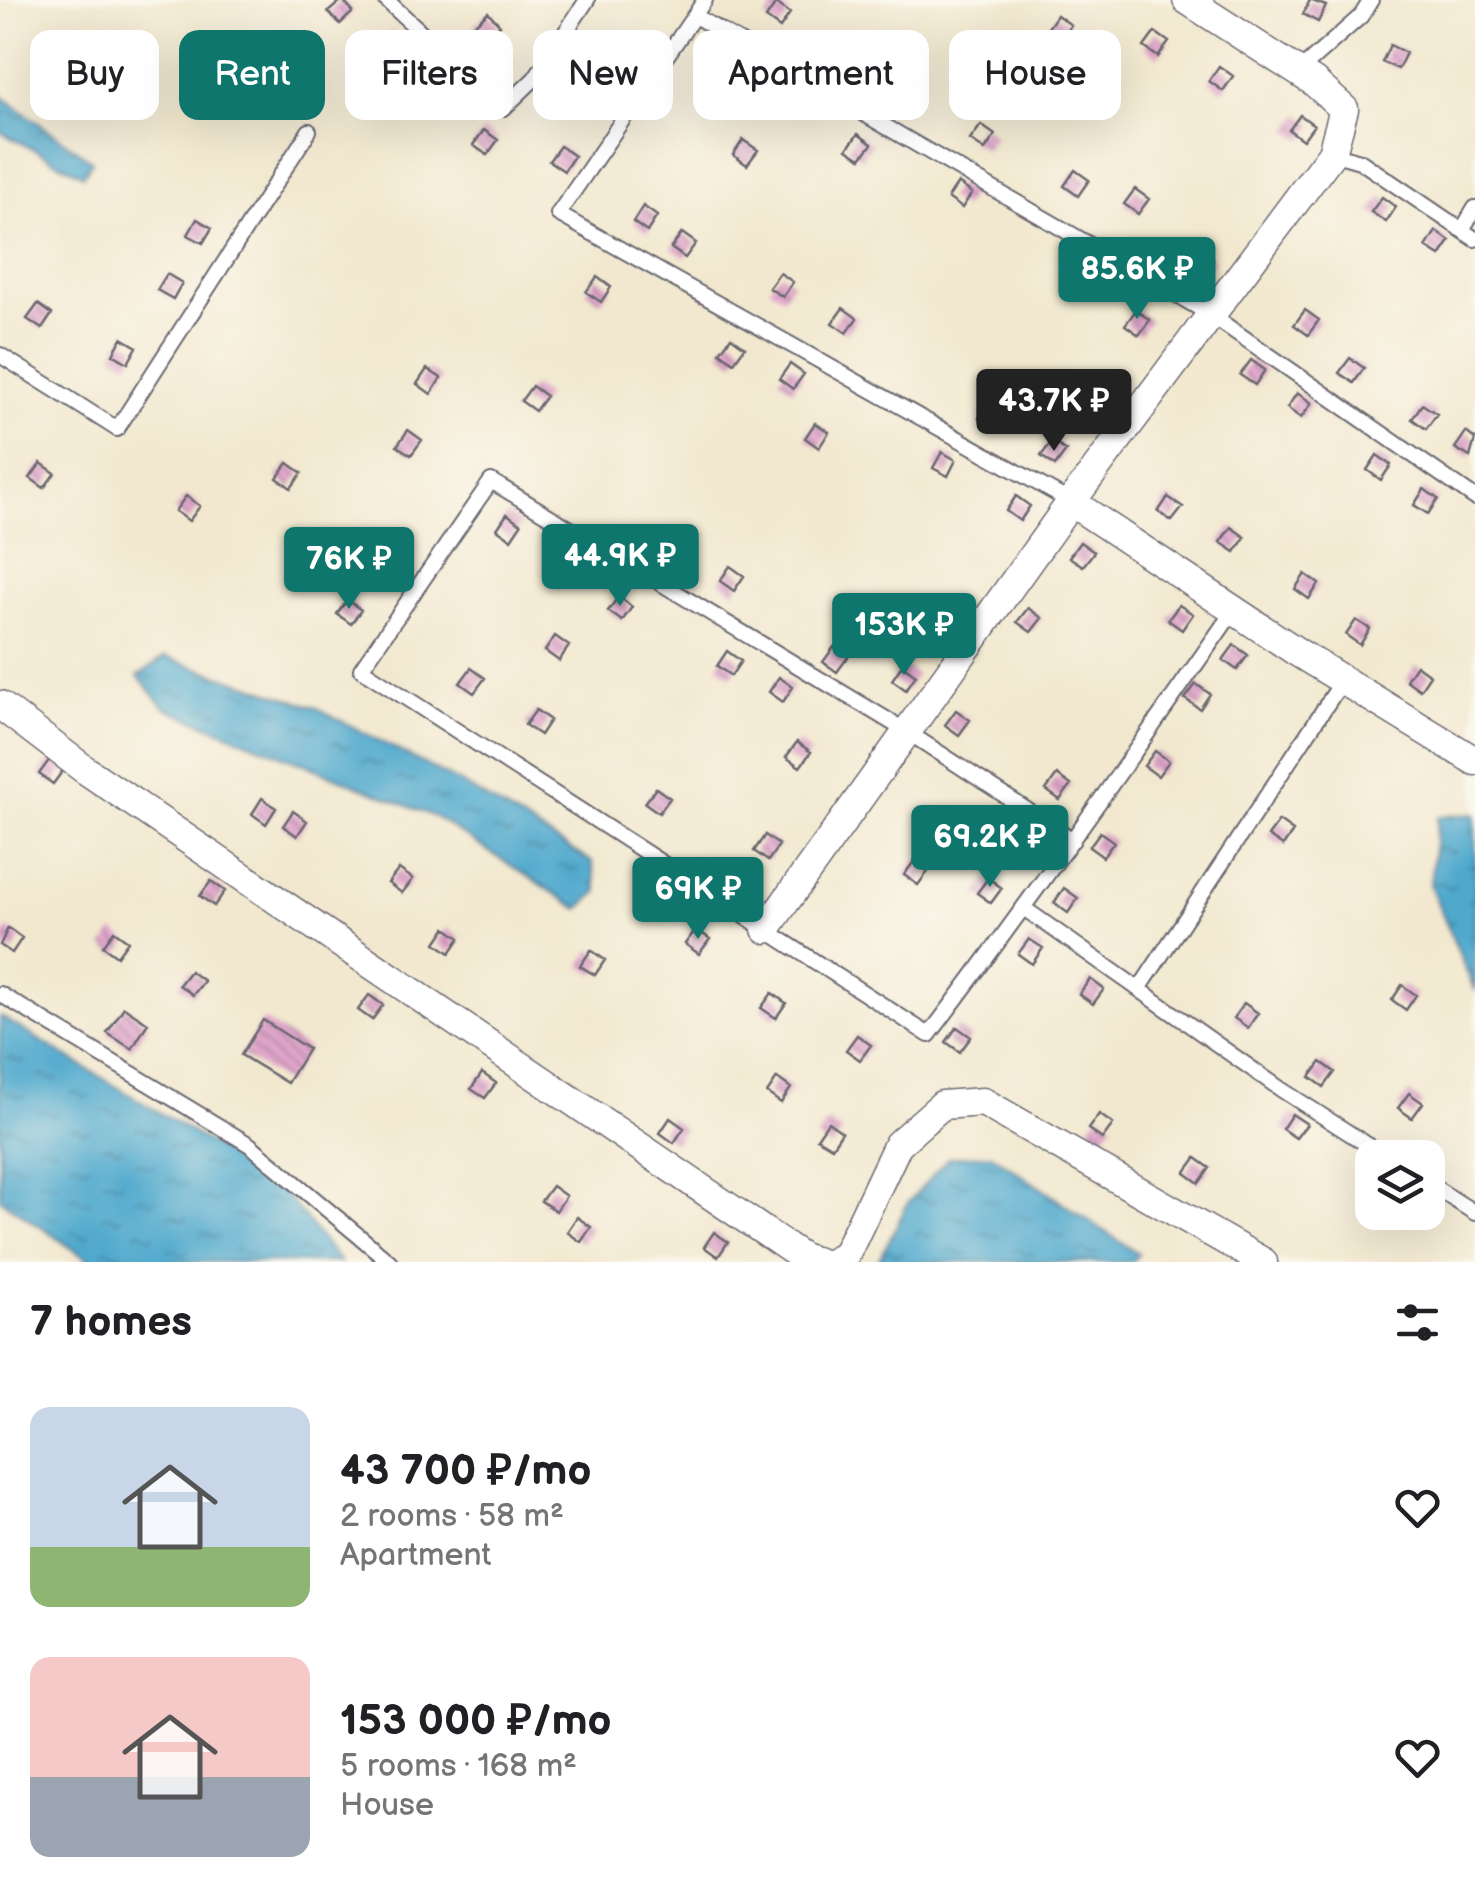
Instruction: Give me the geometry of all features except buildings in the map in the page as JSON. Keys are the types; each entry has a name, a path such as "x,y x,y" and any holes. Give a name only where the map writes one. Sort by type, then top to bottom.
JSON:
{"street":[{"path":"766,929 1071,502 1332,153 1344,110 1298,72 1187,0"},
{"path":"1071,502 1475,762"},
{"path":"0,705 132,802 802,1257 818,1262"},
{"path":"833,1262 845,1256 898,1144 942,1105 983,1102 1264,1262"}],"lane":[{"path":"386,0 504,108 535,78 587,0"},
{"path":"706,0 558,214 1071,502"},
{"path":"1298,72 1361,16 1371,0"},
{"path":"695,16 1212,315 1475,498"},
{"path":"0,355 117,429 309,131"},
{"path":"1332,153 1360,162 1469,234 1475,208"},
{"path":"1073,840 906,731 491,481 361,670 929,1035 1025,909 1234,610"},
{"path":"1139,989 1343,680"},
{"path":"1025,909 1361,1140"},
{"path":"0,994 250,1145 390,1262"},
{"path":"1445,1194 1475,1214"}],"water":[{"path":"0,95 92,161 83,175 0,132"},
{"path":"165,657 315,707 464,785 592,862 598,892 579,909 435,817 165,708 138,676"},
{"path":"1475,814 1475,991 1430,885 1438,817"},
{"path":"0,1016 277,1184 340,1262 92,1262 0,1199"},
{"path":"991,1154 1138,1254 1132,1262 878,1262 908,1203 948,1158"}]}
